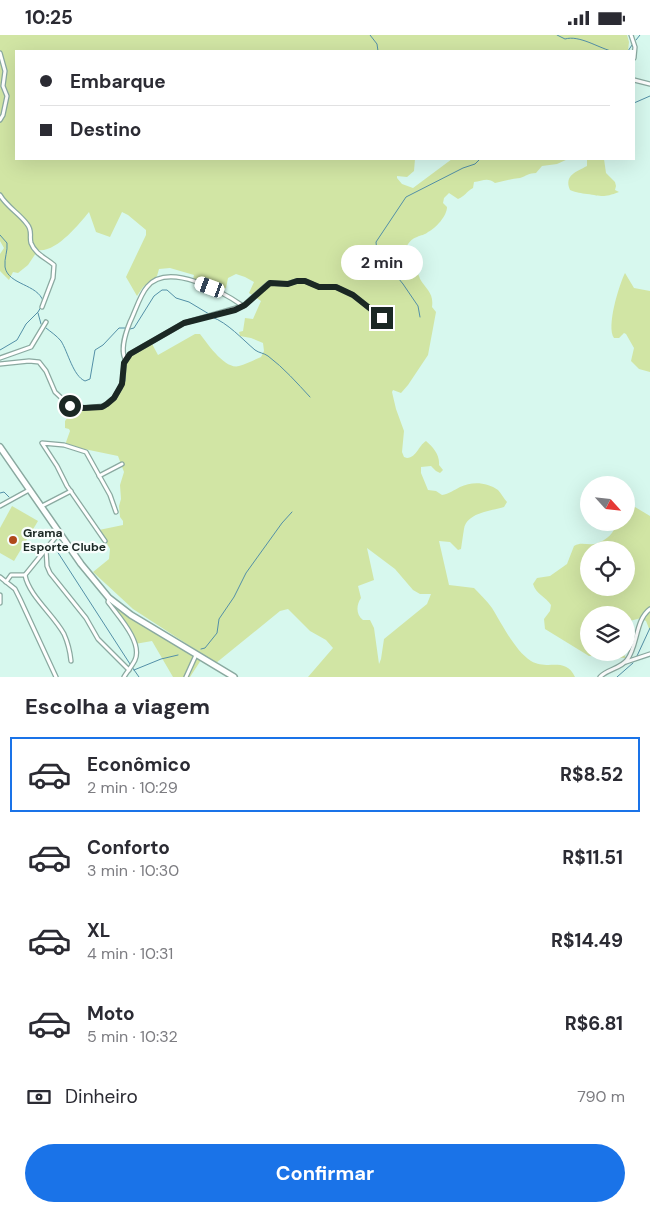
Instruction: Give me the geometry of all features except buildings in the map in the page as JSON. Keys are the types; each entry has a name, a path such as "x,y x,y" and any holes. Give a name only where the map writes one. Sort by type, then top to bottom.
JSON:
{"main road":[{"path":"0,447 81,564 109,598 131,615 234,677"}],"street":[{"path":"631,35 635,50"},
{"path":"0,53 5,71 3,87 7,96 0,120"},
{"path":"635,80 650,84"},
{"path":"0,195 5,203 30,228 31,243 37,253 54,265 53,278 42,307"},
{"path":"0,364 29,361 39,362 46,371 55,391 72,407 102,407 114,398 122,384 125,335 147,287 158,280 175,277 226,294 243,306"},
{"path":"125,359 178,325 243,306 269,283 288,284 305,281 319,287 333,287 350,293 382,318"},
{"path":"0,358 31,347 46,322"},
{"path":"105,541 71,491 42,443 64,445 85,451 110,495 116,512"},
{"path":"99,476 122,464"},
{"path":"0,506 29,490"},
{"path":"42,506 71,491"},
{"path":"60,533 26,575 26,581 63,633 69,646 71,661"},
{"path":"46,549 46,566 50,573 86,618 98,639 129,670"},
{"path":"6,582 11,575 26,575"},
{"path":"0,577 15,589 56,677"},
{"path":"0,595 0,603"},
{"path":"109,598 108,602 128,627 135,645 135,660 124,677"},
{"path":"625,662 643,617 650,609"},
{"path":"600,677 625,662 650,654"},
{"path":"186,677 196,655"}],"green space":[{"path":"0,35 627,35 628,50 15,50 15,160 415,160 414,171 407,177 397,176 402,184 413,188 451,160 566,160 557,164 542,166 536,173 520,178 495,183 487,180 474,182 473,188 458,199 449,193 444,198 443,203 447,210 438,225 426,234 410,241 405,251 403,263 417,271 431,295 432,307 436,312 428,355 401,393 393,390 392,392 404,431 402,452 404,457 413,456 426,441 436,452 439,465 443,470 440,473 431,466 421,467 421,473 428,490 436,491 442,495 469,484 479,483 494,487 507,502 504,507 481,513 466,523 461,549 458,550 450,542 439,541 449,585 474,588 492,608 514,644 525,657 537,664 566,667 575,677 308,677 333,648 326,640 310,631 288,609 280,611 216,663 133,609 93,572 109,559 110,549 99,530 123,525 119,506 121,499 120,485 124,472 118,456 65,445 70,431 65,428 65,421 74,409 109,404 124,386 124,356 151,342 158,355 195,334 200,334 217,355 228,364 239,366 261,357 264,351 263,343 240,336 239,332 243,331 245,318 253,319 261,301 249,293 254,282 245,277 236,274 228,278 226,288 221,290 193,279 194,275 170,268 159,269 157,276 143,287 137,296 126,277 146,235 146,230 122,212 110,237 96,232 89,212 66,237 52,247 38,250 28,265 18,273 13,272 9,280 0,271 0,254 4,248 0,241","holes":["367,548 395,569 413,590 420,594 431,594 427,604 384,639 379,664 374,628 370,620 363,620 361,618 358,610 361,598 358,586 374,580"]},
{"path":"587,160 604,160 606,173 615,182 615,190 619,192 603,196 570,190 570,177 587,166"},
{"path":"625,273 634,288 650,291 650,372 639,369 631,361 634,348 626,334 624,333 619,338 614,338 612,333 614,306"},
{"name":"Grama Esporte Clube","path":"12,506 38,521 14,561 0,553 0,528"},
{"path":"635,507 650,516 650,631 646,621 641,618 635,620 635,606 580,606 580,650 545,629 544,619 550,611 551,605 536,590 533,584 537,578 550,576 567,564 574,546 580,544 580,596 635,596 635,541 602,541 613,531 635,531"},
{"path":"106,597 201,660 190,677 173,677 152,641 135,644 131,629"}],"waterway":[{"path":"370,35 377,44 378,50"},
{"path":"557,35 565,39 582,40 608,50"},
{"path":"636,40 640,35"},
{"path":"629,50 632,45"},
{"path":"635,103 650,96"},
{"path":"420,317 418,306 377,252 376,242 406,197 463,168 475,164 479,160"},
{"path":"0,235 7,243 5,264 7,273 12,278 35,291 43,301"},
{"path":"130,329 134,328 154,296 162,290 167,290 176,298 189,302 209,314"},
{"path":"0,350 17,340 26,324 41,307"},
{"path":"38,313 41,324"},
{"path":"212,317 229,327 255,350 274,361 310,397"},
{"path":"46,328 61,341 74,369 85,381 90,379 95,350 103,345 119,328 125,328"},
{"path":"0,493 4,492 9,497"},
{"path":"201,649 205,648 217,633 219,619 234,597 246,573 292,512"},
{"path":"55,548 130,664"},
{"path":"637,656 650,628"},
{"path":"134,670 161,659 178,655"},
{"path":"617,677 633,663"},
{"path":"132,667 139,677"}],"place":[{"name":"Grama Esporte Clube","path":"13,540"}],"route":[{"path":"70,406 72,408 84,408 102,407 107,404 114,398 122,384 124,363 126,357 130,354 178,325 235,310 245,305 270,283 288,284 293,281 305,281 316,287 336,287 353,295 382,318"}]}
